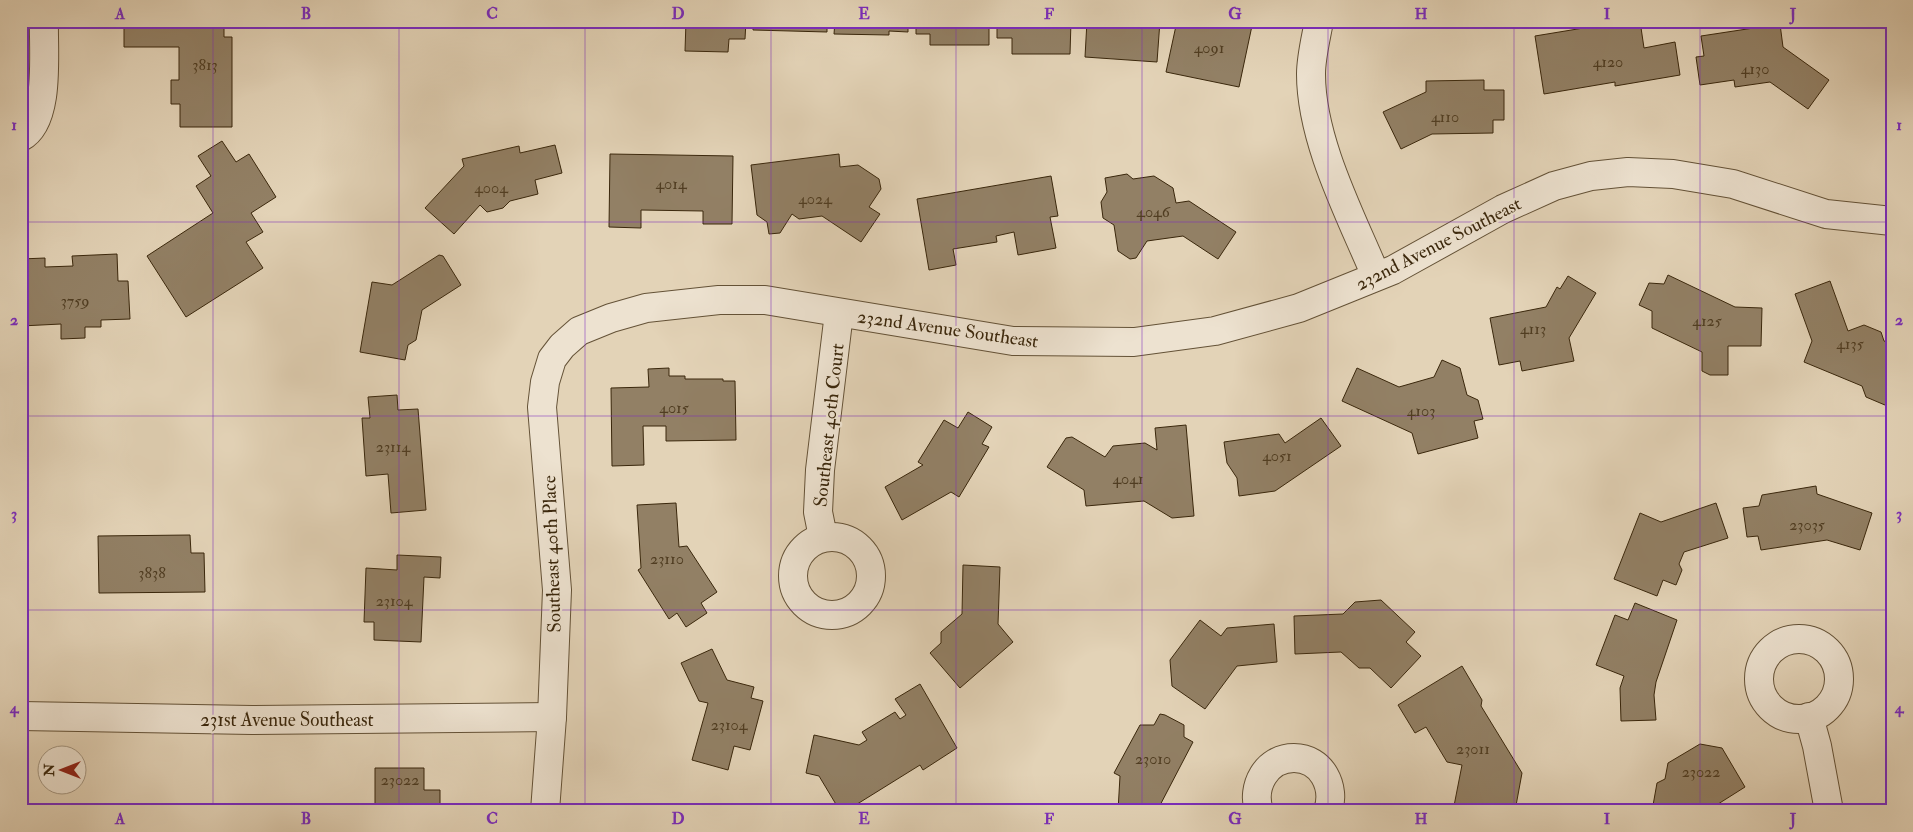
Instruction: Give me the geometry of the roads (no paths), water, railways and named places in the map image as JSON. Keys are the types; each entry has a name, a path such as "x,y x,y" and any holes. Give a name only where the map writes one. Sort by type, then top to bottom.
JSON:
{"street":[{"path":"21,138 24,137 35,122 42,100 44,21"},
{"path":"1318,21 1310,73 1314,111 1329,165 1376,276"},
{"name":"232nd Avenue Southeast","path":"552,359 562,346 580,331 611,318 646,308 719,300 765,300 1013,341 1134,342 1215,331 1299,308 1393,270 1503,209 1554,186 1591,176 1628,172 1673,174 1733,184 1826,214 1892,221"},
{"name":"Southeast 40th Court","path":"823,537 818,512 820,470 839,313"},
{"name":"Southeast 40th Place","path":"545,811 552,717 557,590 542,406 545,382 552,359"},
{"name":"231st Avenue Southeast","path":"21,716 252,720 552,717"},
{"path":"1809,717 1817,746 1829,811"},
{"path":"1259,811 1256,802 1256,789 1261,777 1270,767 1281,760 1294,758 1306,760 1318,767 1326,777 1331,789 1331,802 1328,811"}]}
